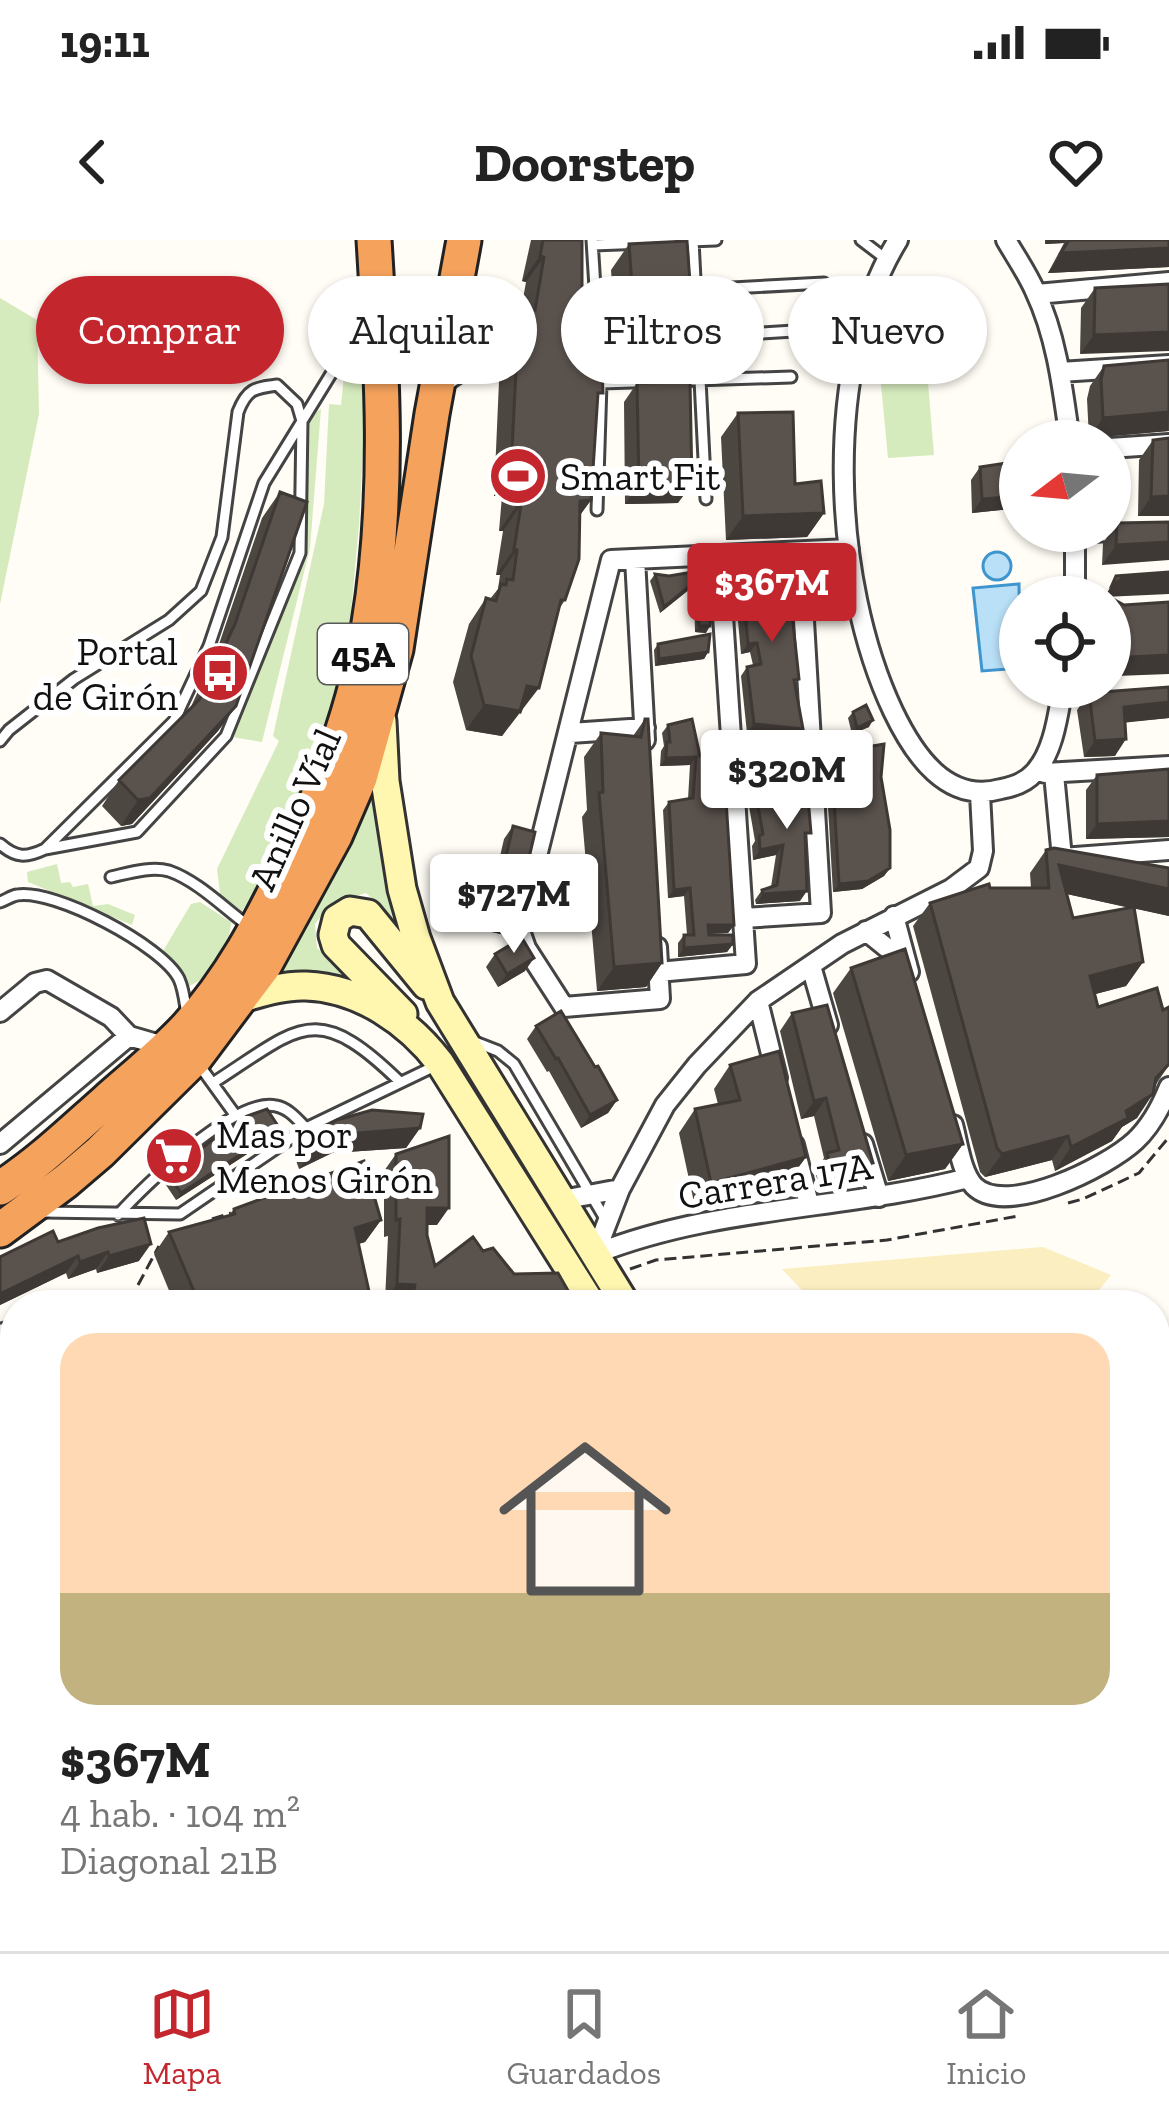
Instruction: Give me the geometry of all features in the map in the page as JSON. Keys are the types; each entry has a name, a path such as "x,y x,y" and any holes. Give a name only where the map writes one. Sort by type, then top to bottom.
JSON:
{"highway":[{"name":"Anillo Víal","path":"374,240 376,276"},
{"path":"390,276 393,240"},
{"path":"443,276 446,240"},
{"name":"Anillo Víal","path":"458,276 464,240"},
{"name":"Anillo Víal","path":"0,1188 191,1053 306,825 329,769 360,665 378,557 383,384"},
{"name":"Anillo Víal","path":"13,1221 100,1151 242,998 335,836 360,778 381,709 407,589 437,384"}],"main road":[{"path":"381,709 385,781 399,872 416,938 440,1001 621,1290"},
{"path":"440,1001 368,914 350,910 337,920 336,945 386,994 433,1054 582,1290"},
{"path":"242,998 277,988 334,990 378,1007 433,1054"}],"street":[{"path":"898,240 871,296 860,333 848,399 844,496 849,549 871,651 895,715 910,742 942,779 980,794 1044,773 1169,766"},
{"path":"1006,240 1037,294 1060,372 1067,420"},
{"path":"1037,294 1169,283"},
{"path":"1060,372 1169,364"},
{"path":"1131,447 1169,444"},
{"path":"656,928 660,998 565,1007 526,948 519,928 611,560 849,549"},
{"path":"743,918 821,913 800,552"},
{"path":"658,972 746,964 719,556"},
{"path":"635,559 647,765"},
{"path":"1058,708 1044,773 1062,858 1169,850"},
{"path":"570,733 645,728"},
{"path":"596,1254 620,1190 665,1105 758,1001 842,944 951,889 979,868 983,851 980,794"},
{"path":"894,916 913,985"},
{"path":"866,931 907,964"},
{"path":"811,966 836,1050"},
{"path":"0,1012 35,983 47,980 111,1017 129,1036 191,1053"},
{"path":"758,1001 781,1091"},
{"path":"0,1144 129,1036"},
{"path":"950,1114 968,1178 977,1189 1003,1197 1076,1178 1106,1163 1151,1124 1169,1087"},
{"path":"860,1134 879,1197"},
{"path":"792,1136 809,1204"},
{"name":"Carrera 17A","path":"596,1254 733,1216 879,1197 968,1178"},
{"path":"562,1200 620,1190"}],"lane":[{"path":"595,276 593,243 716,240"},
{"path":"861,240 886,260"},
{"path":"693,241 694,276"},
{"path":"45,849 174,721 209,646 264,484 325,384"},
{"path":"434,401 450,384"},
{"path":"597,510 601,384"},
{"path":"699,384 706,499"},
{"path":"0,741 74,680 169,620 201,591 222,537 238,412 244,396 257,388 277,386 297,404 302,421 300,553 226,736 137,832 45,849 28,857 11,854 0,844"},
{"path":"111,877 168,871 254,930"},
{"path":"0,902 19,894 55,899 155,953 178,975 191,1053 236,1115"},
{"path":"191,1053 284,1038 308,1028 330,1030 372,1054 400,1082"},
{"path":"460,1036 514,1064 607,1222"},
{"path":"13,1221 187,1211 306,1128 400,1082 433,1054"},
{"path":"117,1215 169,1163 236,1115 259,1106 277,1106 306,1128"}],"path":[{"path":"1062,1204 1139,1173 1169,1137"},
{"path":"213,1225 211,1219 232,1213"},
{"path":"623,1290 656,1260 887,1240 1020,1215"},
{"path":"134,1290 158,1247 170,1239"}],"green space":[{"path":"0,298 36,319 39,414 0,604"},
{"path":"343,384 367,384 347,656 322,746 283,846 242,911 220,894 217,869 279,741 273,736 324,504 329,404 341,405"},
{"path":"881,384 928,384 934,455 888,458"},
{"path":"321,409 310,548 262,742 226,736 300,553 302,421"},
{"path":"371,782 392,901 417,967 381,906 366,893 338,904 315,924 317,948 369,994 321,971 276,978 317,908"},
{"path":"57,864 61,883 88,884 93,906 108,904 135,915 132,925 28,882 27,872"},
{"path":"200,902 231,922 218,960 189,986 163,951 191,904"}],"sand":[{"path":"1043,1247 1111,1275 1099,1290 802,1290 782,1269"}],"water":[{"path":"992,553 1002,553 1010,561 1010,571 999,580 984,571 984,561"},
{"path":"999,586 999,670 982,671 973,588"}],"building":[{"path":"543,240 582,240 582,276 561,276 561,384 603,384 603,393 598,393 591,500 580,501 579,559 565,600 561,600 539,688 527,686 520,711 484,705 471,656 486,598 496,601 501,584 513,580 521,505 517,505 520,471 511,470 515,384 537,384 537,298 544,257 540,256"},
{"path":"1069,240 1169,240 1169,248 1061,253"},
{"path":"687,241 690,276 631,276 629,244"},
{"path":"1169,284 1169,332 1094,335 1095,288"},
{"path":"1169,360 1169,412 1103,418 1104,366"},
{"path":"637,384 690,384 692,484 639,484"},
{"path":"793,412 795,484 821,481 824,513 743,516 738,413"},
{"path":"1169,438 1169,496 1151,497 1153,440"},
{"path":"999,464 999,498 982,499 980,467"},
{"name":"Portal de Girón","path":"280,492 307,502 236,706 150,798 138,800 119,780 200,699 235,624"},
{"path":"1169,522 1169,542 1131,544 1131,523"},
{"path":"774,563 774,570 793,565 796,581 792,582 792,614 799,679 794,680 803,729 754,724 747,667 761,664 757,643 748,644 741,567"},
{"path":"711,569 664,607 655,574"},
{"path":"1169,572 1169,575 1116,576"},
{"path":"712,577 710,626 699,626 698,581"},
{"path":"1169,602 1169,655 1131,657 1131,605"},
{"path":"710,634 708,652 659,659 658,644"},
{"path":"1169,687 1169,702 1131,706 1131,690"},
{"path":"866,705 873,720 857,728 853,712"},
{"path":"1091,708 1124,708 1126,739 1095,741"},
{"path":"645,719 662,963 614,967 599,793 603,792 601,733 641,737"},
{"path":"692,719 700,756 724,750 725,777 707,788 725,784 734,925 708,925 709,935 733,935 733,944 684,948 684,935 694,935 690,888 674,890 669,802 693,798 696,757 666,755 668,725"},
{"path":"789,734 756,755 755,739"},
{"path":"884,744 881,777 890,830 890,868 868,881 839,884 831,753"},
{"path":"1169,769 1169,821 1097,824 1097,775"},
{"path":"806,774 811,833 805,833 807,891 763,894 762,890 777,885 783,845 760,850 763,834 756,796"},
{"path":"513,826 535,832 514,922 492,917"},
{"path":"1046,850 1169,868 1169,889 1059,865 1073,918 1134,907 1143,962 1090,976 1098,1007 1157,988 1163,1010 1169,1007 1169,1064 1156,1078 1153,1094 1126,1111 1128,1118 1071,1147 1068,1136 1002,1154 930,903 989,884 990,888 1049,888"},
{"path":"522,938 534,958 507,974 495,954"},
{"path":"905,949 963,1144 906,1155 851,968"},
{"path":"827,1005 873,1163 832,1172 827,1153 839,1150 826,1098 814,1101 792,1013"},
{"path":"561,1011 617,1100 590,1115 536,1026"},
{"path":"779,1051 806,1157 711,1183 695,1109 740,1100 730,1065"},
{"path":"267,1109 280,1129 181,1193 169,1175 223,1131"},
{"path":"372,1110 423,1114 420,1128 346,1134 313,1150 307,1136 337,1120"},
{"path":"449,1136 449,1208 427,1208 427,1235 435,1266 473,1237 483,1251 493,1248 514,1274 558,1273 568,1290 414,1290 415,1285 397,1284 396,1154"},
{"path":"364,1161 381,1220 355,1228 369,1290 193,1290 169,1232 235,1214 234,1209"},
{"path":"144,1218 151,1244 80,1262 78,1256 0,1290 0,1257 53,1231 58,1242"}],"place":[{"name":"Smart Fit","path":"518,476"},
{"name":"Portal de Girón","path":"220,673"},
{"name":"Mas por Menos Girón","path":"174,1156"}]}
